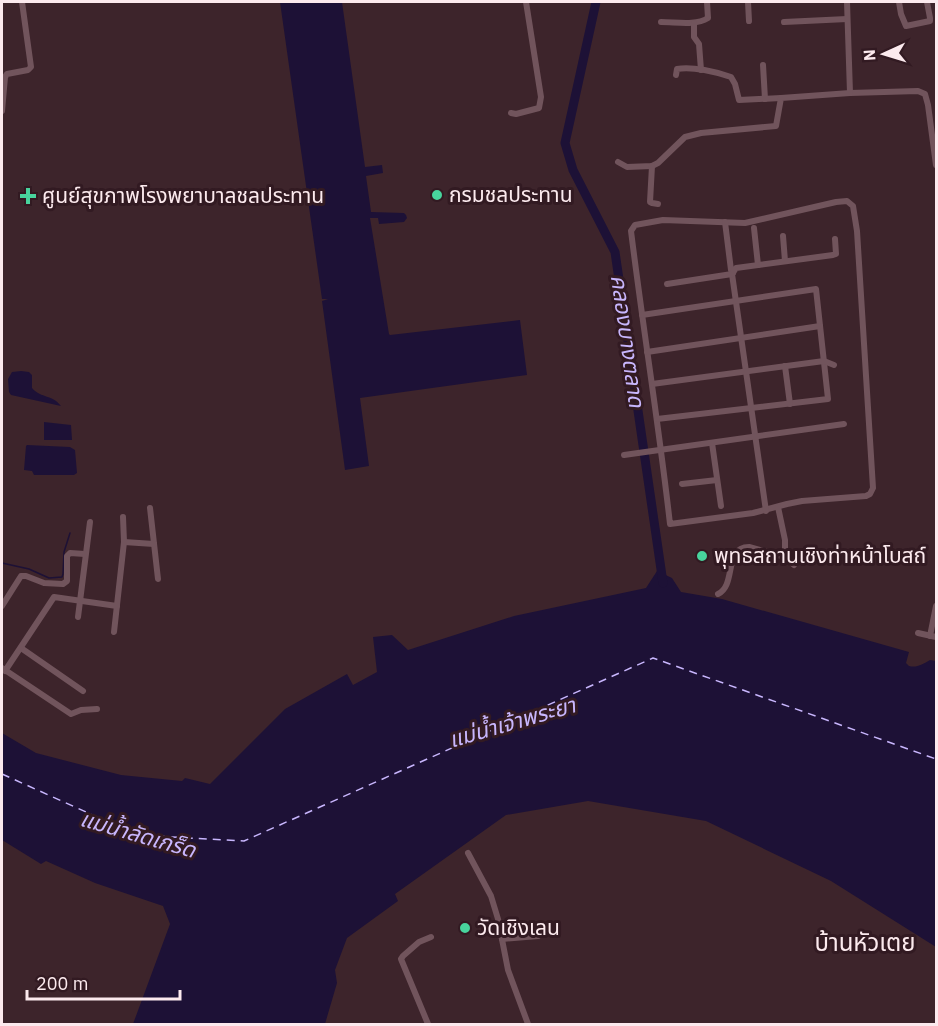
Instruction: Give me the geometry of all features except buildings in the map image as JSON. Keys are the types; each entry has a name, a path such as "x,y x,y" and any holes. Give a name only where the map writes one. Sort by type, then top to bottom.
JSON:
{"street":[{"path":"2,111 5,77 7,74 28,70 31,67 22,2"},
{"path":"511,113 516,114 539,108 541,97 526,2"},
{"path":"661,22 694,23 708,18 707,2"},
{"path":"748,2 749,21"},
{"path":"847,2 850,93"},
{"path":"899,2 906,26 930,21 927,2"},
{"path":"784,22 847,19"},
{"path":"694,23 694,37 699,44 701,70"},
{"path":"763,65 765,99"},
{"path":"676,75 677,69 689,68 731,76 740,100 918,91 925,94 928,105 936,165"},
{"path":"618,162 627,167 652,166 658,164 685,137 701,133 776,126 782,98"},
{"path":"652,166 650,202 658,204"},
{"path":"847,201 853,206 857,231 873,488 870,494 802,501 766,510 670,524 662,450 642,315 631,231 635,225 663,220 745,223 847,201"},
{"path":"725,222 766,510"},
{"path":"754,228 758,265"},
{"path":"783,236 785,261"},
{"path":"667,284 732,274 736,268 835,255 835,239"},
{"path":"642,315 815,289 828,399 657,419"},
{"path":"647,352 820,326"},
{"path":"652,384 824,361 834,365"},
{"path":"785,366 789,404"},
{"path":"624,455 844,424"},
{"path":"712,442 721,506"},
{"path":"682,484 717,480"},
{"path":"778,507 785,540 785,557"},
{"path":"150,508 158,579"},
{"path":"114,632 123,542 123,517"},
{"path":"78,617 90,522"},
{"path":"123,542 154,544"},
{"path":"718,594 727,585 734,556 744,547 785,557 794,564"},
{"path":"2,606 21,576 44,583 63,584 67,581 67,556 70,553 85,554"},
{"path":"2,588 10,593"},
{"path":"97,710 81,710 71,714 3,669 21,648 54,597 117,606"},
{"path":"918,633 933,636 936,606"},
{"path":"21,648 83,691"},
{"path":"468,854 491,896 508,969 528,1024"},
{"path":"502,939 538,936"},
{"path":"428,1024 401,959 419,942 431,937"}],"water":[{"path":"280,2 342,2 365,167 382,165 383,173 366,176 371,212 404,213 407,218 404,222 379,224 378,218 370,218 389,334 520,320 527,375 360,398 369,466 345,470 322,301 328,299 322,299"},
{"path":"21,371 32,375 32,388 39,394 58,402 61,406 11,395 8,379 12,372"},
{"path":"44,422 71,425 72,440 44,440"},
{"path":"27,445 70,447 75,450 77,473 74,475 34,475 32,471 24,470"},
{"path":"657,571 672,578 681,592 722,599 909,652 906,663 909,666 917,666 930,660 936,661 936,947 831,881 706,821 588,801 506,815 395,894 398,901 347,938 335,970 337,983 325,1024 133,1024 170,924 163,906 95,883 46,861 41,864 2,840 2,733 36,753 121,775 182,781 185,778 210,784 285,709 347,674 353,685 377,672 373,637 392,635 408,650 514,616 646,588"}],"waterway":[{"name":"คลองบางตลาด","path":"596,2 565,143 573,170 615,252 663,583"},
{"path":"2,563 29,569 49,578 62,577 64,552 70,533"}],"ferry route":[{"path":"2,774 137,835 244,841 653,658 936,759"}],"place":[{"name":"กรมชลประทาน","path":"437,195"},
{"name":"ศูนย์สุขภาพโรงพยาบาลชลประทาน","path":"28,196"},
{"name":"พุทธสถานเชิงท่าหน้าโบสถ์","path":"702,556"},
{"name":"วัดเชิงเลน","path":"465,928"}],"district":[{"name":"บ้านหัวเตย","path":"865,943"}],"water label":[{"name":"แม่น้ำเจ้าพระยา","path":"512,722"},
{"name":"แม่น้ำลัดเกร็ด","path":"138,834"}]}
